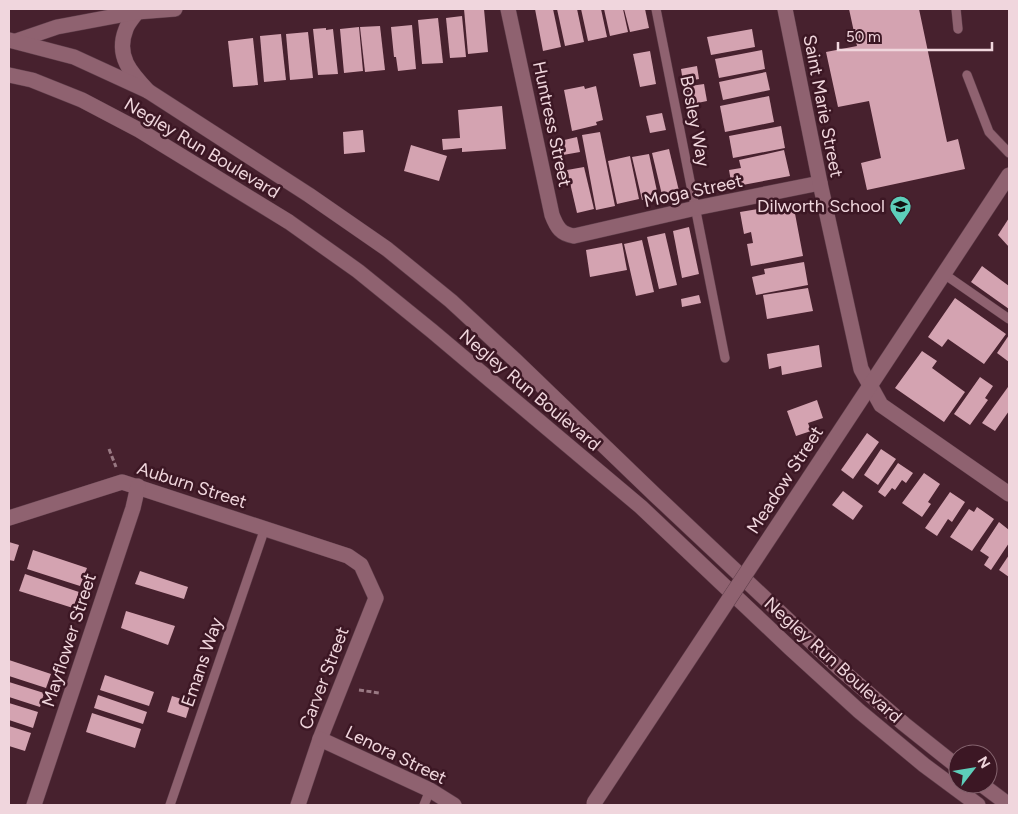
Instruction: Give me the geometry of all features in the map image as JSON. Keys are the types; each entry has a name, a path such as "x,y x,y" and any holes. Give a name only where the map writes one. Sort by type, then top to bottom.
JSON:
{"street":[{"path":"13,40 57,27 137,12 174,9"},
{"name":"Huntress Street","path":"508,9 552,216 560,231 565,235 574,236"},
{"name":"Saint Marie Street","path":"785,9 820,183 861,369 881,404 1009,494"},
{"path":"137,12 126,30 122,52 130,73 148,91"},
{"name":"Negley Run Boulevard","path":"13,40 74,56 148,91 309,195 387,249 451,301 516,360 668,507 838,667 948,759"},
{"name":"Negley Run Boulevard","path":"9,76 32,80 82,100 139,130 289,222 358,271 641,507 859,711 924,765 978,805"},
{"name":"Meadow Street","path":"593,804 1009,175"},
{"name":"Moga Street","path":"574,236 696,208 820,183"},
{"name":"Auburn Street","path":"9,518 122,482 348,556 361,565"},
{"name":"Mayflower Street","path":"34,805 138,486"},
{"name":"Carver Street","path":"298,805 320,739 376,598 361,565"},
{"name":"Lenora Street","path":"320,739 430,790 454,805"},
{"path":"994,794 1009,805"}],"lane":[{"name":"Bosley Way","path":"656,9 725,358"},
{"path":"956,9 958,29"},
{"path":"967,76 989,132 1009,153"},
{"path":"944,274 1009,319"},
{"name":"Emans Way","path":"170,805 265,528"},
{"path":"424,805 430,790"}],"path":[{"path":"109,449 116,467"},
{"path":"359,690 379,694"}],"building":[{"path":"464,9 484,9 488,52 468,54"},
{"path":"535,9 553,9 561,47 543,51"},
{"path":"557,9 577,9 584,42 565,46"},
{"path":"581,9 601,9 607,37 588,41"},
{"path":"604,9 623,9 628,32 610,36"},
{"path":"624,9 645,9 649,28 630,32"},
{"path":"849,9 919,9 947,142 958,139 965,169 867,190 861,163 881,158 869,101 838,107 826,52 857,46"},
{"path":"462,16 466,57 450,58 446,18"},
{"path":"438,18 443,63 422,64 418,20"},
{"path":"412,25 416,69 398,71 396,57 394,57 391,27"},
{"path":"380,26 385,70 365,72 360,27"},
{"path":"359,27 363,71 344,73 340,29"},
{"path":"326,28 326,30 333,29 338,74 318,75 313,29"},
{"path":"752,29 755,47 711,55 707,37"},
{"path":"308,32 313,78 290,80 286,34"},
{"path":"281,34 286,80 264,82 260,36"},
{"path":"253,38 258,85 233,87 228,41"},
{"path":"762,50 765,69 719,78 715,59"},
{"path":"650,51 656,84 640,87 633,54"},
{"path":"697,66 699,79 683,82 681,69"},
{"path":"766,72 770,90 723,100 719,82"},
{"path":"704,84 707,101 688,105 684,87"},
{"path":"584,86 585,89 596,86 603,120 596,122 597,125 572,131 564,90"},
{"path":"769,96 774,122 725,132 720,106"},
{"path":"502,106 506,149 462,152 462,148 443,150 442,139 460,138 458,110"},
{"path":"662,113 666,130 650,133 646,116"},
{"path":"781,126 785,148 733,158 729,136"},
{"path":"363,130 365,152 344,154 343,132"},
{"path":"600,132 615,206 596,210 582,135"},
{"path":"577,137 580,152 563,155 560,141"},
{"path":"411,145 447,156 439,181 404,171"},
{"path":"669,149 679,191 662,195 652,153"},
{"path":"784,150 790,176 732,187 729,170 741,168 739,160"},
{"path":"649,154 658,196 642,200 632,157"},
{"path":"630,156 639,199 617,204 608,161"},
{"path":"584,167 594,209 577,213 567,170"},
{"path":"793,203 803,256 751,266 747,244 753,243 751,232 744,234 740,212"},
{"path":"1009,218 1009,247 998,235"},
{"path":"689,227 699,274 682,278 673,231"},
{"path":"665,233 677,285 659,289 647,237"},
{"path":"642,240 654,292 636,296 624,244"},
{"path":"622,243 627,270 590,277 586,250"},
{"path":"804,262 808,285 756,295 752,277 765,274 764,269"},
{"path":"982,266 1009,286 1009,309 971,282"},
{"path":"808,288 813,311 767,319 763,295"},
{"path":"699,295 701,303 682,307 681,299"},
{"path":"955,298 1006,334 984,364 948,339 942,347 928,337"},
{"path":"1009,335 1009,362 997,353"},
{"path":"819,345 822,367 782,375 781,366 769,369 767,354"},
{"path":"922,351 937,361 932,368 965,392 944,422 895,388"},
{"path":"980,377 993,386 985,398 988,400 970,425 954,414"},
{"path":"1008,387 1009,411 995,431 982,423"},
{"path":"817,400 823,418 808,423 811,431 796,436 787,411"},
{"path":"867,433 879,442 853,479 841,470"},
{"path":"881,449 896,459 878,485 864,475"},
{"path":"898,463 913,473 906,483 902,480 895,490 892,488 885,497 878,492"},
{"path":"924,473 940,484 928,502 931,504 922,517 902,503"},
{"path":"843,491 863,506 853,520 832,505"},
{"path":"950,492 965,502 952,522 948,519 937,536 925,528"},
{"path":"977,507 994,519 972,551 950,537 969,509 974,512"},
{"path":"999,522 1009,530 1009,543 991,570 984,565 989,557 980,551"},
{"path":"9,542 19,545 14,561 9,560"},
{"path":"33,550 87,568 80,586 27,569"},
{"path":"1009,555 1009,577 999,570"},
{"path":"140,571 188,587 184,599 135,584"},
{"path":"25,574 79,592 73,608 19,591"},
{"path":"126,611 175,626 168,645 121,628"},
{"path":"9,660 51,674 46,688 9,676"},
{"path":"105,675 154,692 149,706 100,690"},
{"path":"9,682 44,693 40,707 9,697"},
{"path":"98,695 147,712 143,724 94,708"},
{"path":"172,696 191,702 186,718 167,712"},
{"path":"9,703 38,712 33,728 9,720"},
{"path":"92,713 141,729 135,748 86,732"},
{"path":"9,726 31,733 25,751 9,746"}],"place":[{"name":"Dilworth School","path":"901,225"}]}
